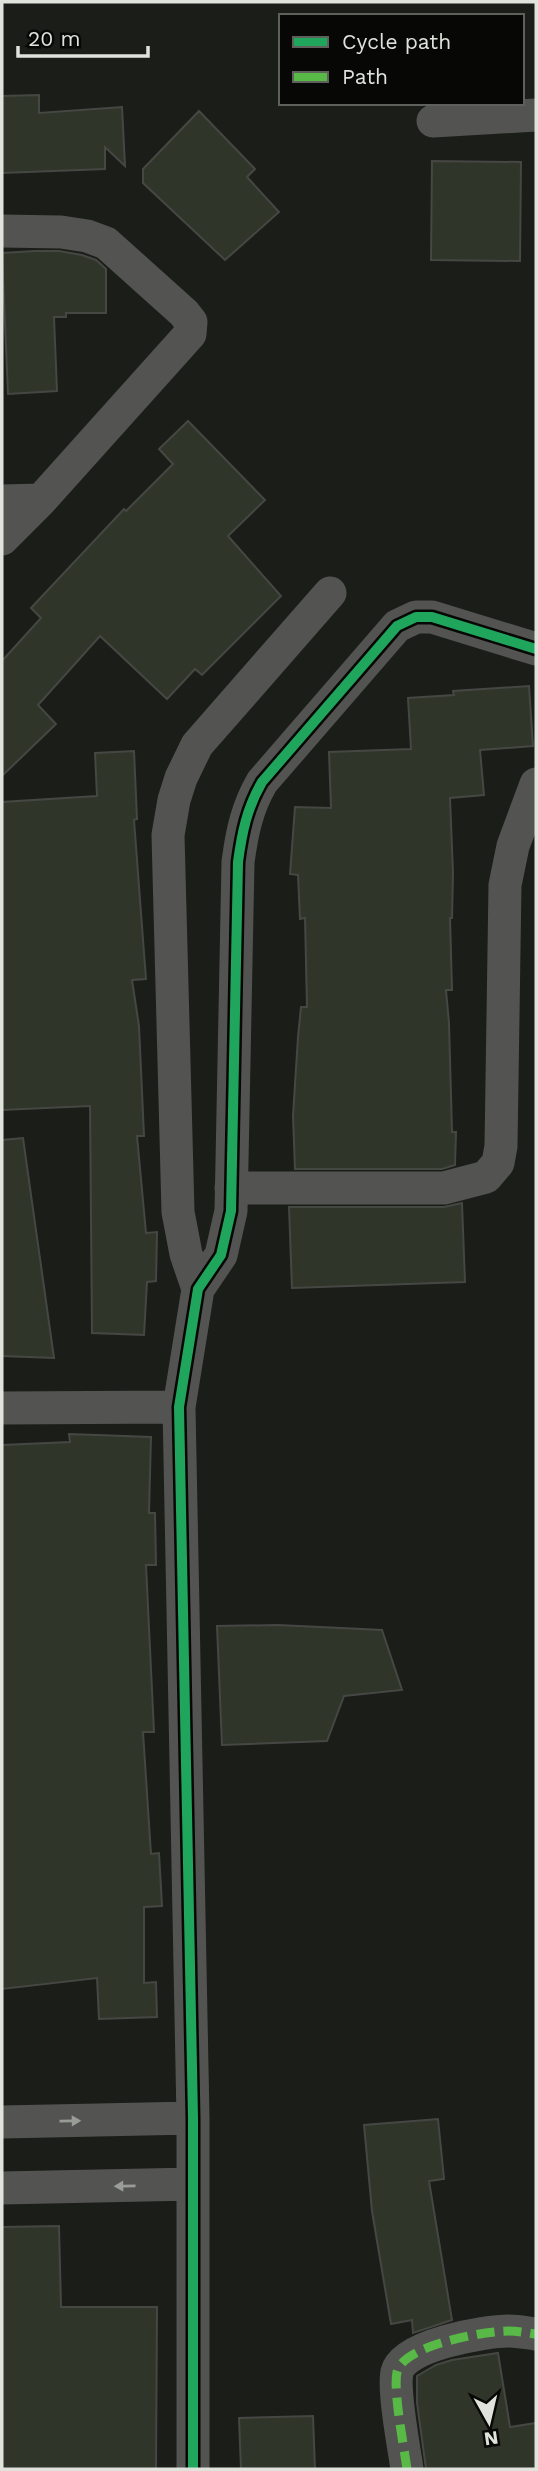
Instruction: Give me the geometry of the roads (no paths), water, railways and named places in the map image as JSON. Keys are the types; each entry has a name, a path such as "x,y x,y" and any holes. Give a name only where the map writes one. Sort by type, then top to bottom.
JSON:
{"street":[{"path":"433,121 536,115"},
{"path":"2,231 61,232 87,236 106,243 191,322 190,334 41,500 2,539"},
{"path":"2,501 41,500"},
{"path":"198,1289 186,1254 178,1212 168,835 174,800 197,745 330,593"},
{"path":"193,2469 193,2118 179,1407 198,1289 221,1255 231,1211 238,862 242,829 262,782 397,626 406,620 416,617 440,619 536,649"},
{"path":"232,1188 444,1188 486,1177 498,1163 501,1146 505,886 513,846 536,784"},
{"path":"2,1408 179,1407"},
{"path":"2,2122 193,2118"},
{"path":"2,2188 193,2184"},
{"path":"407,2469 397,2392 397,2371 407,2357 430,2345 464,2338 508,2331 536,2334"}]}
